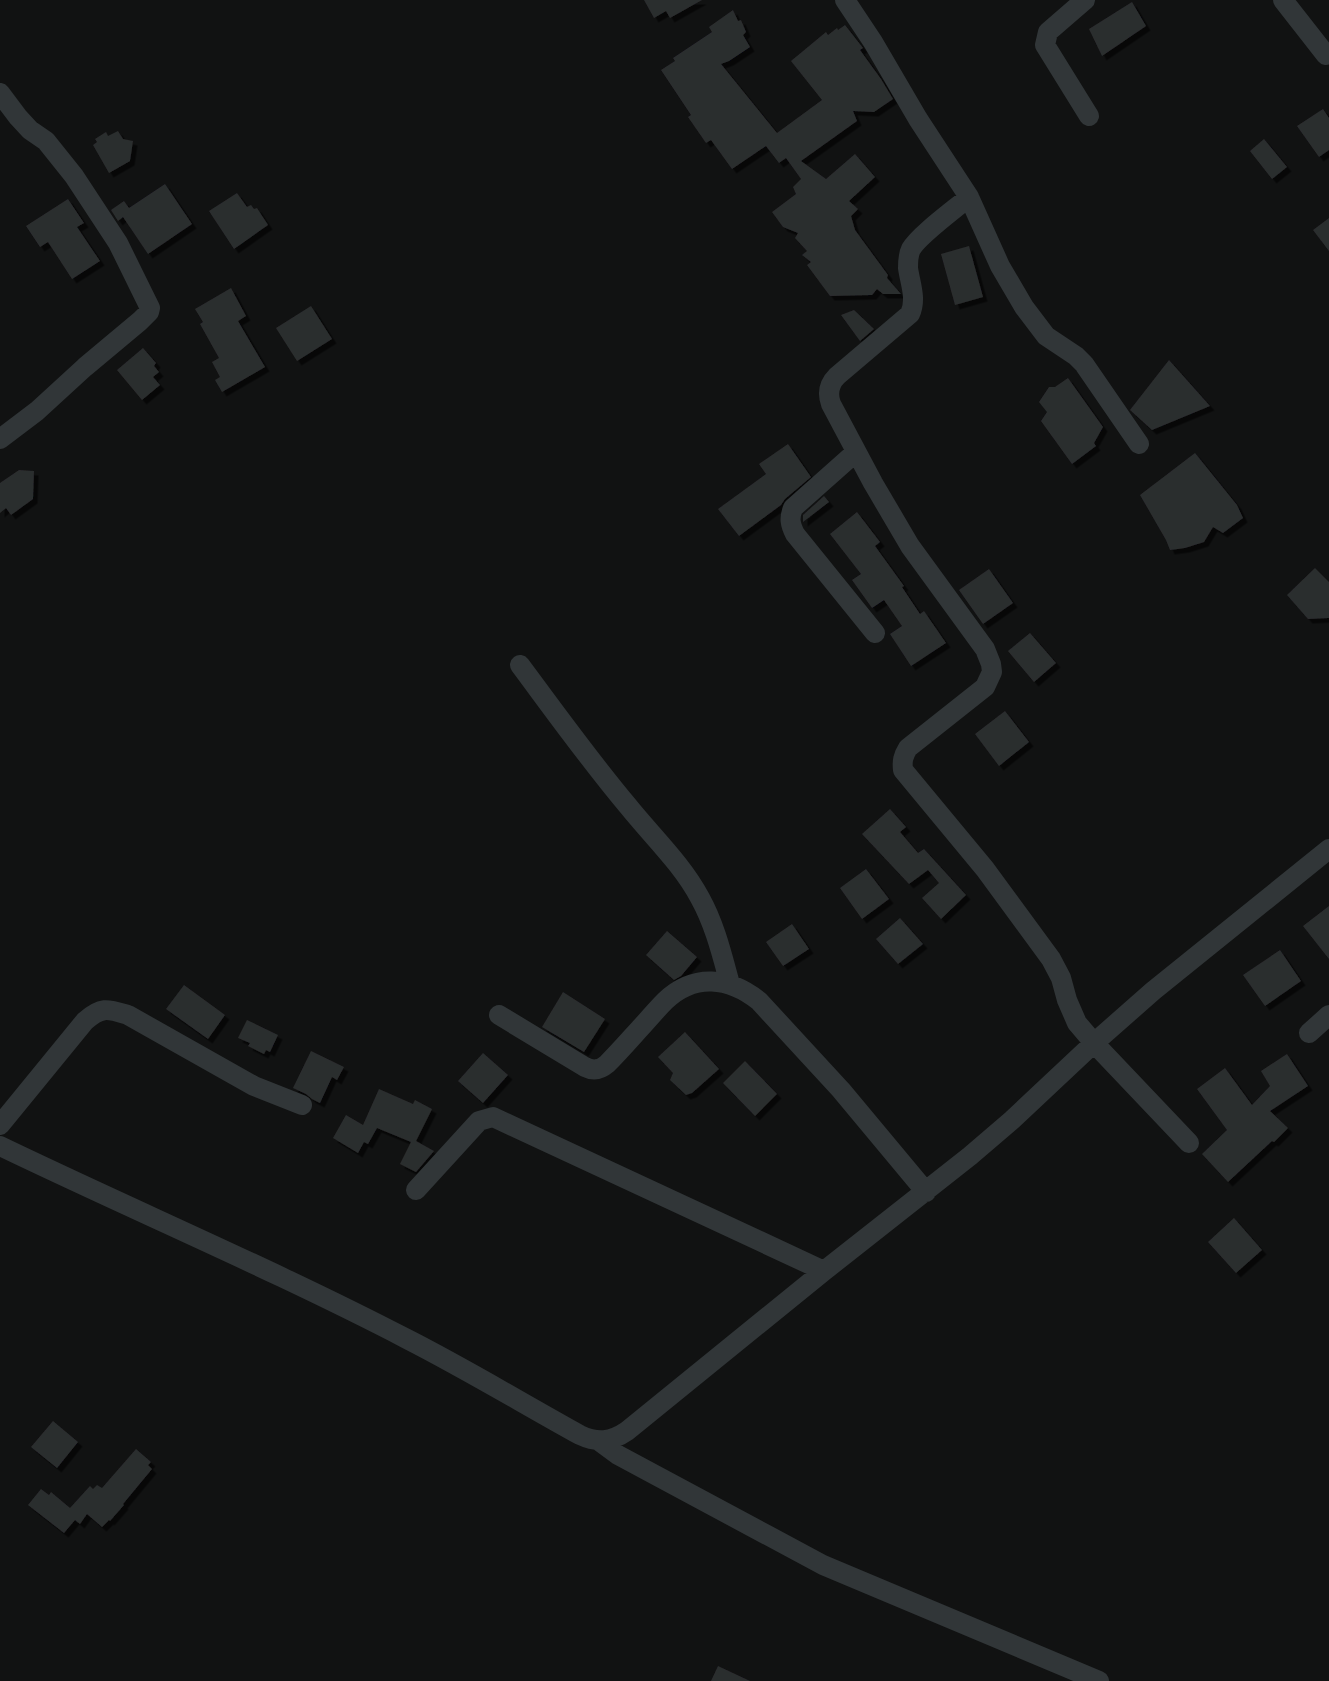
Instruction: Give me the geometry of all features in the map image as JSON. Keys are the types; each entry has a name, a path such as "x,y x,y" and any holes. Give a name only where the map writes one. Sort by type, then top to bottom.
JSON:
{"street":[{"path":"845,0 918,119 969,197 1000,266 1024,307 1046,336 1076,356 1084,364 1139,444"},
{"path":"1085,0 1048,32 1045,45 1090,116"},
{"path":"1283,0 1326,55"},
{"path":"0,93 18,117 30,130 46,141 74,176 118,243 150,308 149,312 140,321 85,367 37,411 0,439"},
{"path":"969,197 919,239 911,249 908,267 914,303 910,314 837,376 828,392 831,404 856,452 910,546 985,649 992,664 992,672 985,687 908,748 902,762 903,770 985,869 1051,959 1061,978 1074,1017 1094,1043 1189,1143"},
{"path":"856,452 793,508 790,516 791,526 795,534 875,633"},
{"path":"520,665 626,805 693,885 711,922 730,984"},
{"path":"0,1146 329,1300 408,1340 580,1435 599,1441 609,1440 619,1437 627,1431 824,1271 926,1192 1012,1120 1094,1043 1208,945 1329,849"},
{"path":"500,1015 589,1070 599,1069 607,1064 666,1000 680,990 696,983 704,982 713,981 730,984 746,991 759,1001 841,1090 926,1192"},
{"path":"0,1125 85,1021 100,1010 108,1009 128,1015 254,1086 302,1105"},
{"path":"1309,1033 1329,1015"},
{"path":"416,1190 479,1120 493,1117 824,1271"},
{"path":"599,1441 618,1455 824,1565 1097,1681"}],"building":[{"path":"644,0 702,0 670,18 666,11 654,18"},
{"path":"1132,2 1146,26 1102,56 1089,29"},
{"path":"733,10 738,21 741,20 746,32 743,35 750,47 721,64 777,133 822,100 791,61 826,32 828,35 845,25 863,48 860,50 893,99 874,112 853,111 857,121 801,161 826,179 855,154 875,177 849,201 858,209 851,216 855,230 888,275 887,278 901,294 883,294 877,289 872,295 830,296 807,265 811,262 802,255 807,251 795,238 798,233 783,227 772,212 796,194 793,187 801,179 786,158 779,163 766,146 732,169 711,140 706,143 688,117 691,115 661,70 675,61 673,58 712,32 709,27"},
{"path":"1323,109 1329,118 1329,150 1319,157 1297,126"},
{"path":"118,131 123,139 133,141 130,161 109,173 93,145 97,142 95,139 106,132 108,136"},
{"path":"1264,139 1287,167 1272,179 1250,151"},
{"path":"165,184 192,224 148,254 123,217 118,221 111,210 124,201 129,208"},
{"path":"237,193 247,207 251,205 254,209 257,208 268,225 234,249 209,211"},
{"path":"68,199 84,223 77,227 100,261 72,279 48,242 40,247 26,226"},
{"path":"1329,218 1329,251 1313,230"},
{"path":"969,246 983,297 955,305 941,254"},
{"path":"231,288 246,316 238,321 265,367 222,392 215,380 220,377 212,362 219,358 200,324 203,322 195,309"},
{"path":"311,306 332,339 297,361 276,328"},
{"path":"854,310 874,329 860,341 841,315"},
{"path":"143,348 156,363 154,366 159,372 153,377 160,385 142,400 117,370"},
{"path":"1169,360 1210,406 1152,430 1130,410"},
{"path":"1068,378 1103,427 1094,443 1096,446 1072,464 1041,421 1047,412 1039,402 1049,387 1055,387"},
{"path":"788,444 811,477 785,499 781,505 739,536 718,509 766,474 759,464"},
{"path":"1195,453 1237,505 1243,518 1223,533 1213,527 1204,542 1170,550 1140,495"},
{"path":"19,470 34,471 33,499 11,515 6,508 0,513 0,483"},
{"path":"824,496 829,502 803,522 803,515"},
{"path":"857,512 880,542 875,546 904,586 902,587 920,614 924,611 946,643 911,666 890,634 902,626 884,600 872,608 852,580 861,574 830,534"},
{"path":"1315,568 1329,582 1329,618 1308,619 1287,595"},
{"path":"989,569 1013,603 983,624 959,590"},
{"path":"1030,633 1056,663 1034,682 1008,651"},
{"path":"1005,711 1029,742 999,766 975,734"},
{"path":"890,809 906,827 900,832 918,853 924,849 966,895 941,919 922,898 939,883 928,870 909,884 862,834"},
{"path":"866,869 889,899 862,919 840,888"},
{"path":"1329,906 1329,959 1303,926"},
{"path":"900,918 923,944 898,964 876,939"},
{"path":"792,924 809,949 783,966 766,942"},
{"path":"667,931 697,957 681,976 674,980 646,955"},
{"path":"1280,950 1301,981 1265,1006 1243,975"},
{"path":"184,985 225,1015 208,1039 166,1009"},
{"path":"563,992 605,1019 584,1052 542,1027"},
{"path":"247,1020 278,1035 270,1052 266,1050 264,1054 248,1046 250,1043 238,1038"},
{"path":"685,1032 719,1069 692,1093 686,1095 670,1080 673,1073 658,1057"},
{"path":"311,1051 344,1067 337,1080 332,1077 320,1103 293,1088"},
{"path":"483,1053 508,1075 483,1103 458,1081"},
{"path":"1287,1054 1308,1086 1270,1111 1288,1128 1228,1182 1202,1154 1227,1130 1197,1089 1225,1068 1252,1105 1270,1086 1261,1071"},
{"path":"745,1061 777,1094 755,1116 723,1083"},
{"path":"379,1089 413,1104 415,1100 432,1109 416,1141 434,1151 416,1172 400,1164 411,1142 377,1128 368,1144 364,1142 358,1153 333,1138 346,1115 363,1125"},
{"path":"1234,1218 1262,1250 1236,1273 1208,1242"},
{"path":"53,1421 78,1442 57,1468 31,1447"},
{"path":"136,1449 151,1462 148,1465 152,1469 124,1505 102,1527 87,1514 80,1524 75,1520 64,1533 28,1505 41,1489 49,1495 51,1492 70,1508 90,1486 93,1489 97,1485 102,1488"},
{"path":"718,1666 750,1681 711,1681"}]}
